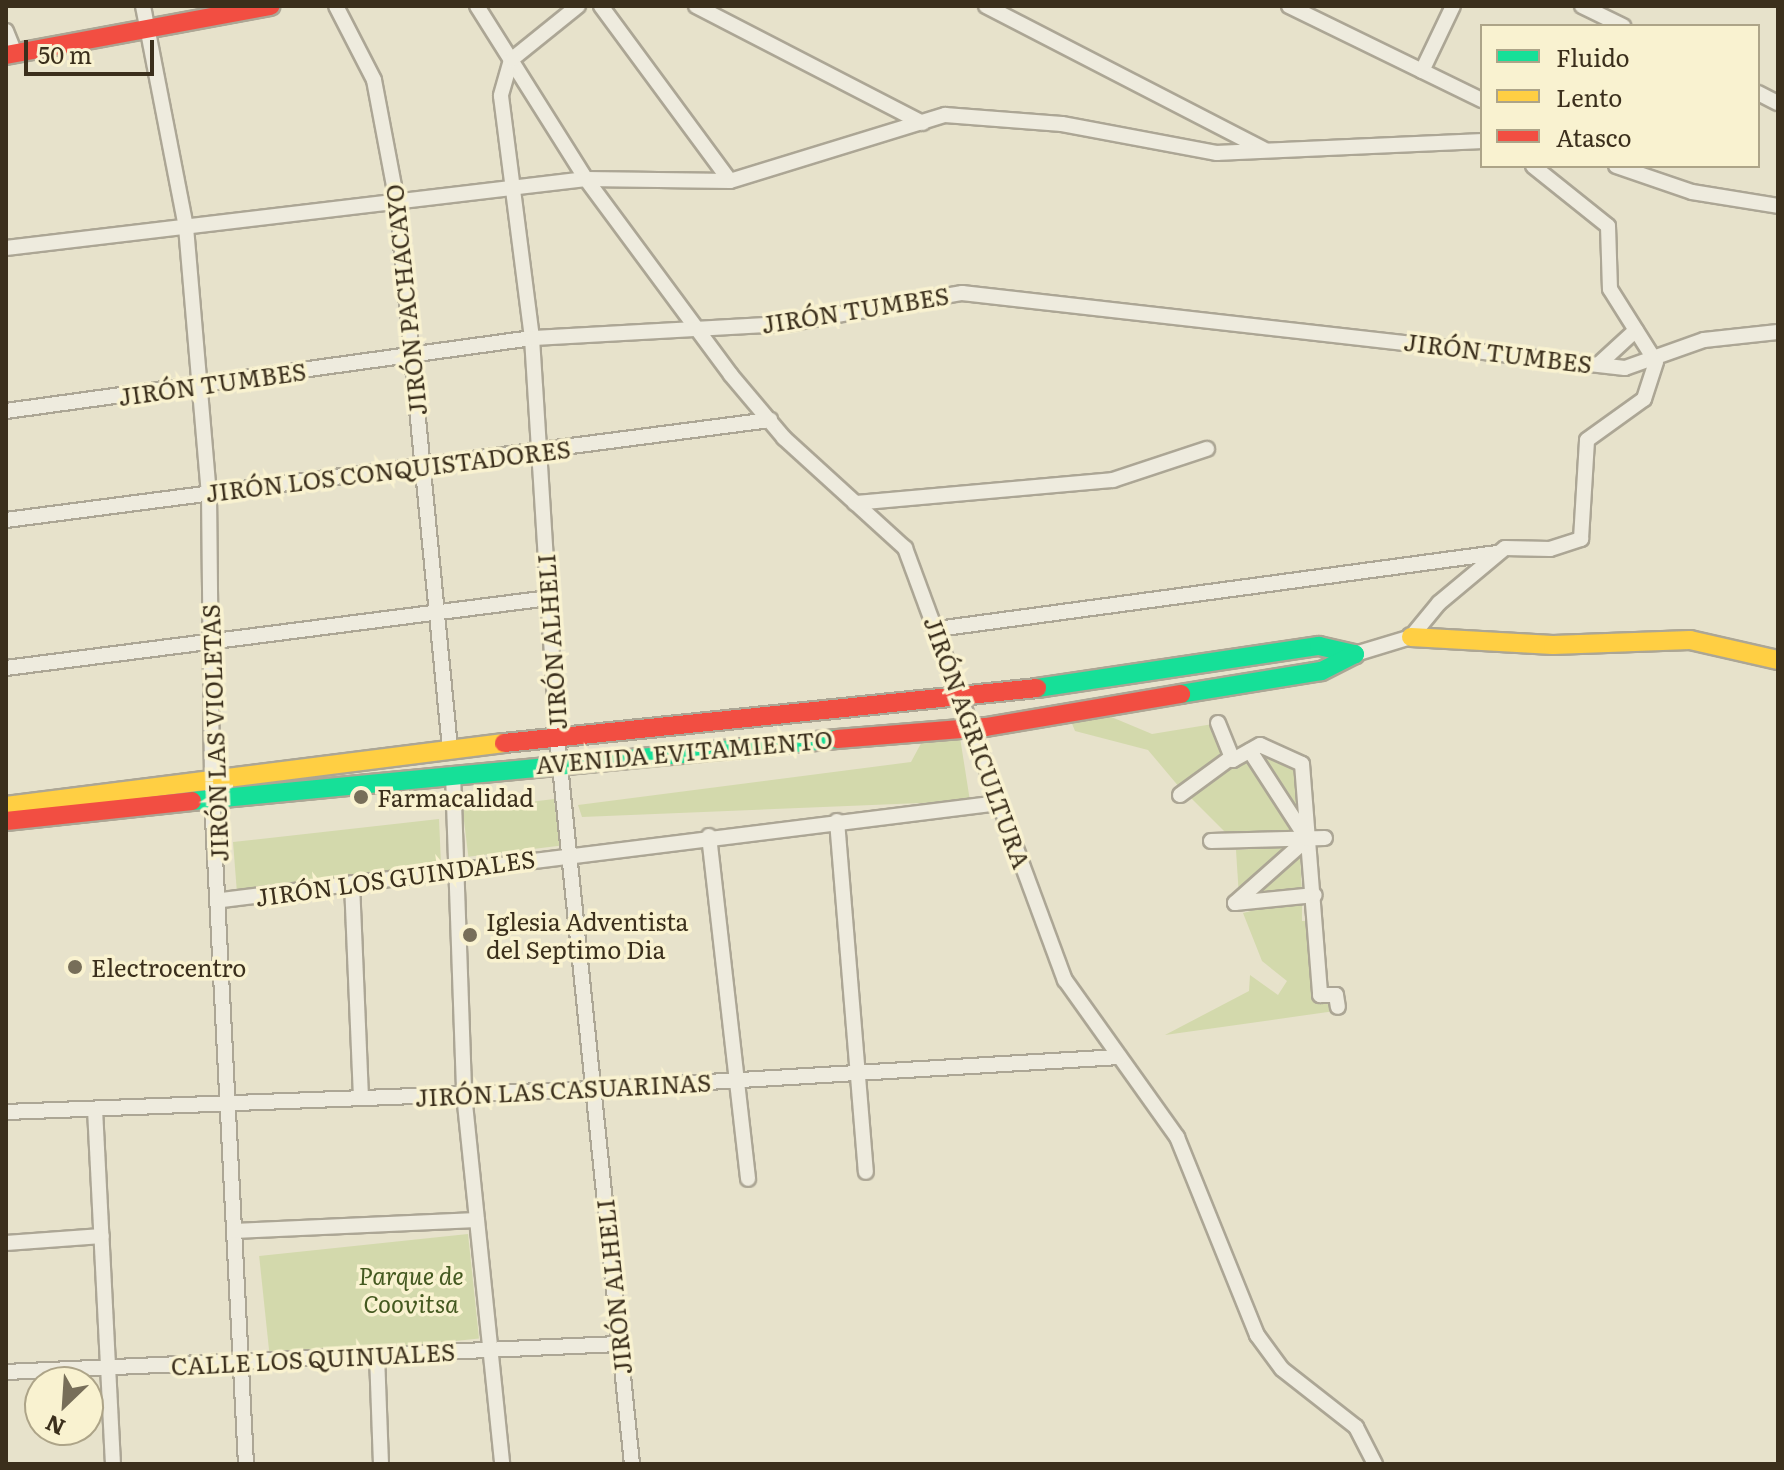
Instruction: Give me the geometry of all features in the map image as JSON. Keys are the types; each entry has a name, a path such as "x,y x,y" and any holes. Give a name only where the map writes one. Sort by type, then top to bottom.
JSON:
{"street":[{"name":"JIRÓN LAS VIOLETAS","path":"143,6 152,28 186,227 209,493 211,778 222,900 228,1103 246,1464"},
{"path":"6,31 10,54 271,6"},
{"name":"JIRÓN PACHACAYO","path":"336,6 374,80 397,202 450,748"},
{"name":"JIRÓN AGRICULTURA","path":"477,6 586,179 770,420 905,548 1065,980 1177,1137 1257,1335 1282,1369 1356,1427 1375,1464"},
{"path":"511,60 578,6"},
{"path":"601,6 730,181"},
{"path":"696,6 923,123"},
{"path":"986,6 1267,152"},
{"path":"1289,6 1480,99"},
{"path":"1422,71 1453,6"},
{"path":"1582,6 1619,24"},
{"name":"JIRÓN ALHELI","path":"511,60 501,96 510,188 532,338 557,737 632,1464"},
{"path":"1760,94 1778,103"},
{"path":"6,248 586,179 730,181 945,115 1062,124 1217,153 1480,141"},
{"path":"1536,168 1608,226 1605,272 1656,362"},
{"path":"1622,168 1692,192 1778,206"},
{"name":"JIRÓN TUMBES","path":"6,411 532,338 786,324 962,293 1599,364 1656,362"},
{"path":"1599,364 1636,330"},
{"path":"937,629 1497,553 1512,545 1550,549 1581,539 1587,440 1644,399 1656,362 1704,340 1778,332"},
{"name":"JIRÓN LOS CONQUISTADORES","path":"6,520 770,420"},
{"path":"855,503 1113,480 1207,449"},
{"name":"AVENIDA EVITAMIENTO","path":"6,821 560,762 970,727 1321,671 1355,654 1411,637 1497,553"},
{"path":"6,668 549,598"},
{"path":"1411,637 1553,645 1690,640 1778,660"},
{"name":"AVENIDA EVITAMIENTO","path":"6,806 450,748 962,698 1319,646 1344,646 1355,654"},
{"path":"1218,723 1232,757"},
{"path":"1180,795 1232,757 1260,745 1302,764 1315,895 1320,995 1336,995 1338,1007"},
{"path":"1250,751 1307,839"},
{"path":"453,774 464,1094 502,1464"},
{"name":"JIRÓN LOS GUINDALES","path":"222,900 569,853 999,803"},
{"path":"837,821 866,1172"},
{"path":"709,836 748,1179"},
{"path":"1211,841 1325,838"},
{"path":"1307,839 1235,903 1315,895"},
{"path":"352,883 361,1098"},
{"name":"JIRÓN LAS CASUARINAS","path":"6,1112 593,1089 1119,1057"},
{"path":"95,1109 113,1464"},
{"path":"234,1231 477,1220"},
{"path":"6,1243 102,1236"},
{"name":"CALLE LOS QUINUALES","path":"6,1372 619,1344"},
{"path":"377,1355 381,1464"}],"green space":[{"path":"1109,716 1152,734 1213,724 1224,758 1180,788 1148,750 1075,731 1071,721"},
{"path":"959,731 970,801 582,817 578,805 911,762 925,736"},
{"path":"1267,752 1295,769 1300,825 1256,758"},
{"path":"1249,758 1292,827 1290,832 1227,834 1185,792"},
{"path":"554,799 560,846 468,857 463,810"},
{"path":"439,819 441,864 237,893 233,842"},
{"path":"1294,846 1239,897 1236,850"},
{"path":"1300,854 1302,894 1243,900"},
{"path":"1302,898 1302,921 1316,921 1318,997 1335,997 1335,1011 1165,1035 1249,991 1250,975 1278,995 1287,981 1262,961 1243,913"},
{"name":"Parque de Coovitsa","path":"468,1234 479,1338 270,1360 259,1256"}],"traffic: fast":[{"path":"1037,688 1319,646 1355,654 1321,671 1181,694"},
{"path":"192,801 837,739"}],"traffic: slow":[{"path":"1411,637 1553,645 1690,640 1778,660"},
{"path":"6,806 504,743"}],"traffic: jam":[{"path":"6,55 271,6"},
{"path":"504,743 1037,688"},
{"path":"837,739 986,727 1181,694"},
{"path":"6,821 192,801"}],"place":[{"name":"Farmacalidad","path":"361,797"},
{"name":"Iglesia Adventista del Septimo Dia","path":"470,935"},
{"name":"Electrocentro","path":"75,967"}]}
